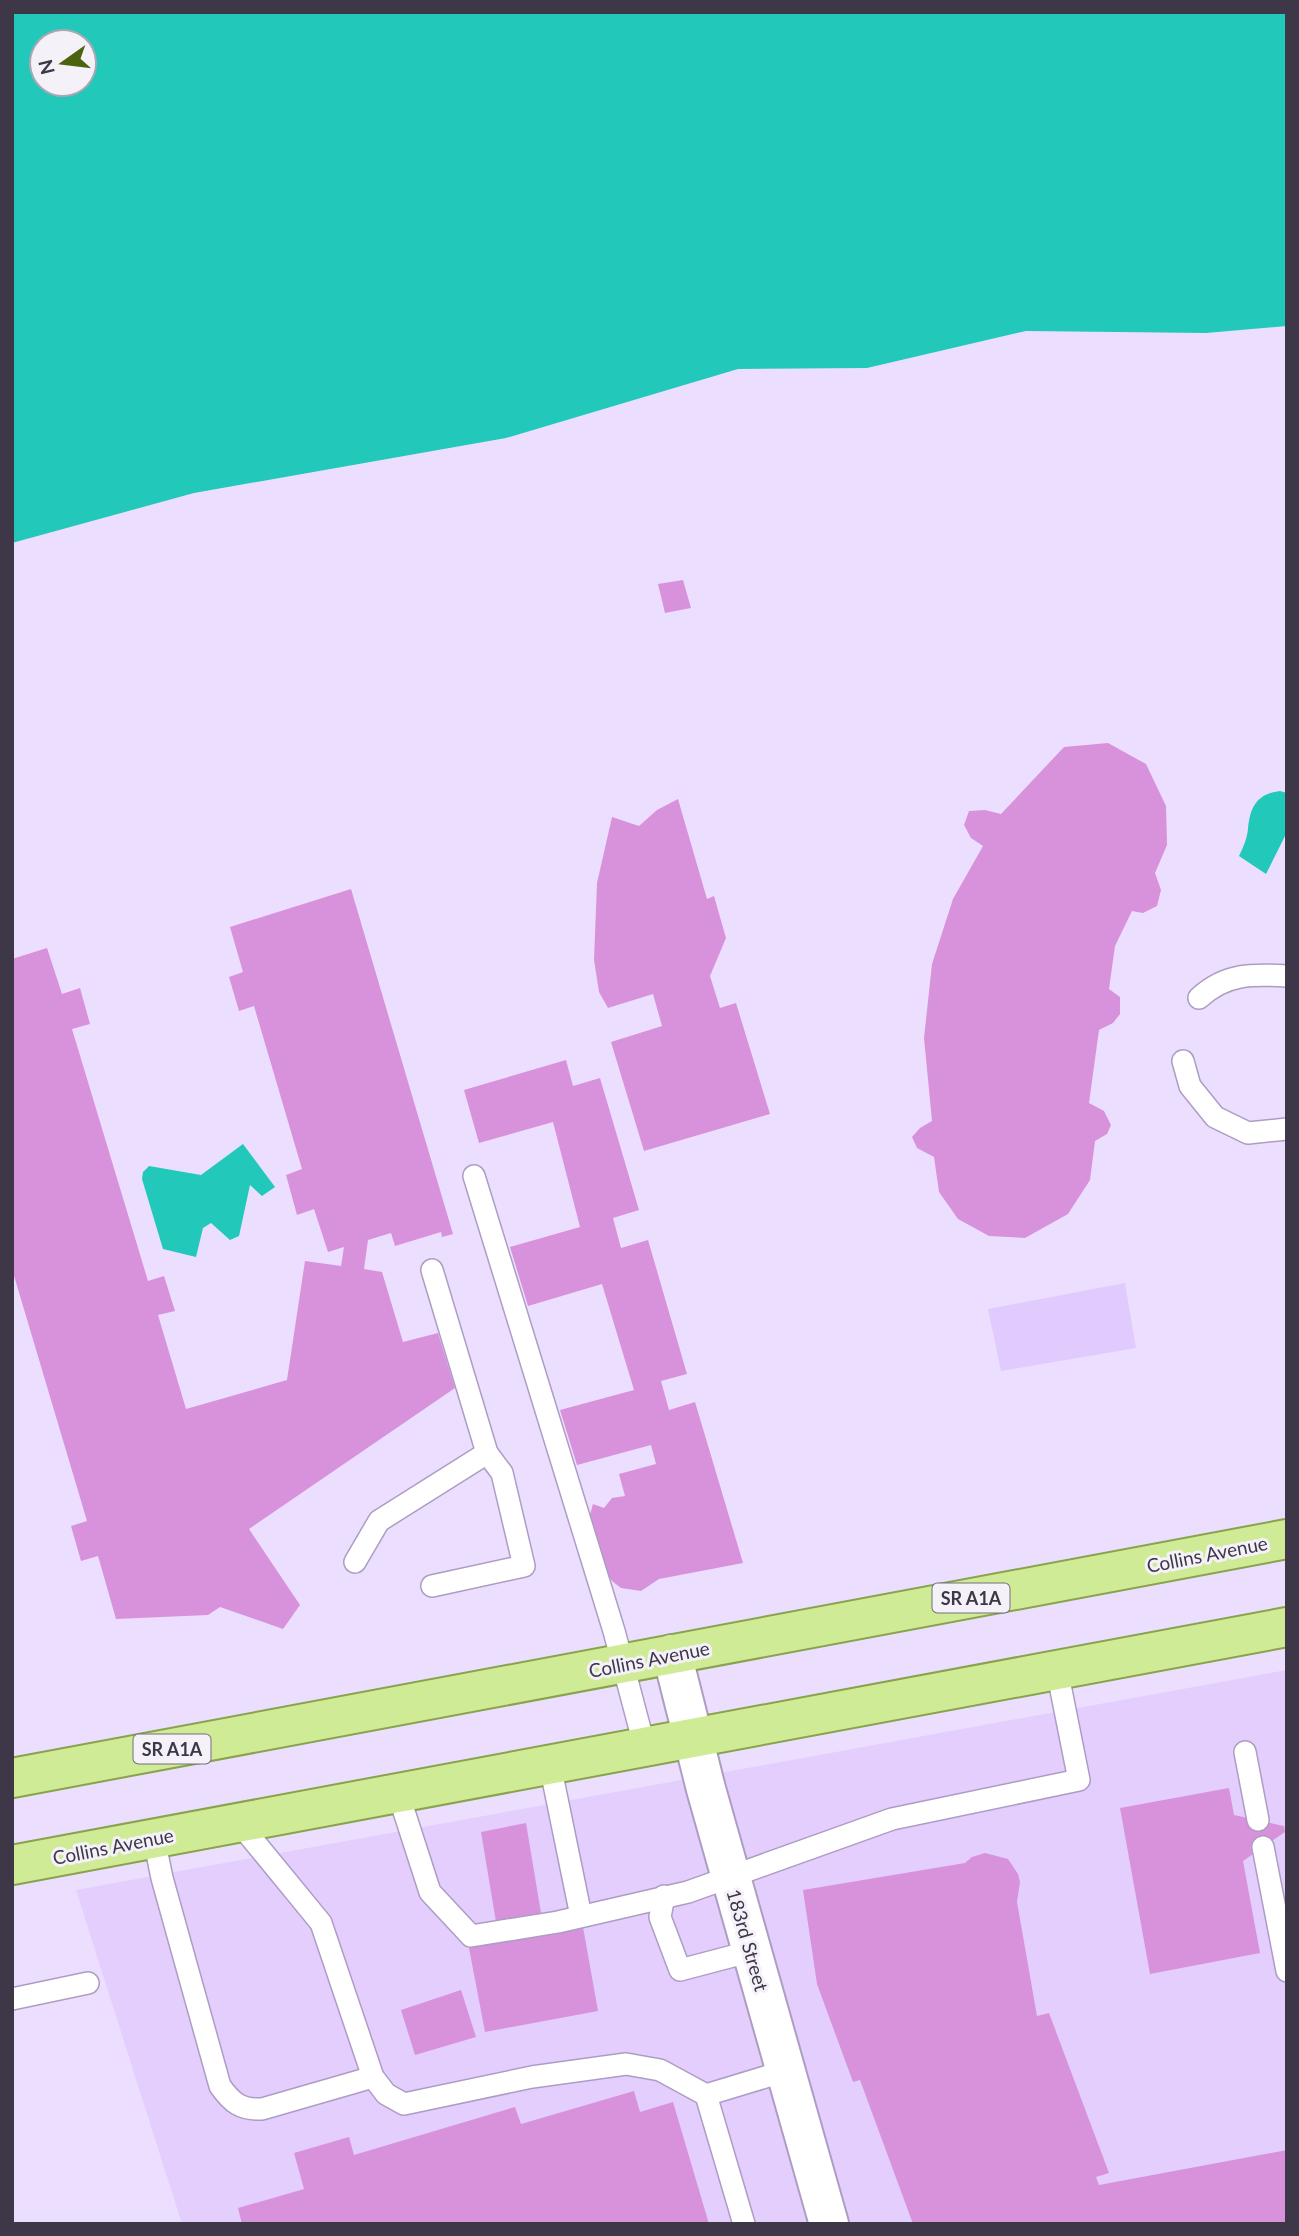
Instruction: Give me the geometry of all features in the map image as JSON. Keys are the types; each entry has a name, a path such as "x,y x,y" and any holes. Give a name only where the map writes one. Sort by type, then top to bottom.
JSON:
{"main road":[{"name":"Collins Avenue","path":"12,1778 1287,1539"},
{"name":"Collins Avenue","path":"12,1865 1057,1671 1281,1626"}],"street":[{"name":"183rd Street","path":"672,1654 730,1876 829,2224"}],"lane":[{"path":"1199,998 1209,989 1244,974 1287,976"},
{"path":"1183,1061 1191,1086 1215,1118 1248,1133 1287,1129"},
{"path":"474,1176 614,1631 645,1748"},
{"path":"432,1270 486,1453 502,1473 524,1566 432,1586"},
{"path":"355,1562 379,1521 486,1453"},
{"path":"398,1794 430,1892 471,1936 581,1916 688,1892 892,1819 1079,1780 1057,1671"},
{"path":"1245,1752 1258,1820"},
{"path":"550,1765 581,1916"},
{"path":"239,1823 321,1923 373,2077 386,2094 404,2104 532,2077 626,2064 660,2070 706,2095 744,2224"},
{"path":"154,1839 220,2086 231,2101 246,2110 262,2109 373,2077"},
{"path":"1264,1847 1287,1971"},
{"path":"664,1896 660,1917 680,1970 751,1951"},
{"path":"12,1999 88,1983"},
{"path":"706,2095 785,2071"}],"shaded area":[{"path":"12,12 1287,12 1287,326 1206,333 1026,331 867,368 738,369 506,438 194,493 12,543"},
{"path":"1280,791 1287,793 1287,832 1266,874 1239,856 1256,803 1265,795"},
{"path":"243,1144 275,1187 262,1196 250,1185 239,1236 230,1240 211,1223 203,1228 196,1257 163,1249 142,1179 143,1172 149,1166 201,1175"},
{"path":"1125,1283 1136,1348 1001,1371 988,1309"},
{"path":"1287,1670 1287,2224 182,2224 76,1890"}],"building":[{"path":"683,580 691,608 665,613 658,584"},
{"path":"1108,743 1146,764 1166,806 1167,845 1155,873 1161,890 1157,906 1143,913 1132,911 1115,946 1109,989 1120,997 1120,1014 1113,1023 1099,1030 1089,1103 1104,1111 1111,1125 1107,1134 1095,1141 1090,1180 1068,1214 1025,1238 989,1236 958,1219 939,1192 934,1157 917,1148 912,1137 932,1121 924,1038 932,964 953,899 983,846 971,838 964,825 969,811 985,810 1001,814 1064,747"},
{"path":"678,799 707,899 714,896 726,938 710,976 720,1008 736,1003 770,1114 644,1151 611,1042 662,1026 653,994 608,1008 599,992 594,960 597,883 612,817 639,826 657,810"},
{"path":"351,889 453,1234 442,1237 441,1232 395,1246 391,1233 368,1240 364,1269 382,1272 403,1342 438,1333 455,1388 249,1529 300,1605 283,1629 220,1607 208,1615 116,1619 98,1556 81,1561 71,1526 87,1521 12,1269 12,959 47,948 62,994 80,988 90,1024 72,1029 148,1281 164,1276 175,1311 158,1315 186,1409 287,1380 305,1261 341,1266 344,1247 328,1252 314,1209 297,1215 286,1175 302,1169 254,1006 239,1011 229,977 243,972 230,927"},
{"path":"566,1060 573,1086 600,1078 639,1210 613,1218 621,1248 648,1240 687,1374 661,1381 669,1410 695,1402 743,1563 659,1579 641,1591 621,1588 612,1581 606,1572 588,1522 593,1504 604,1508 612,1498 625,1496 619,1474 656,1464 651,1445 577,1465 560,1410 634,1390 602,1284 528,1306 510,1247 580,1227 553,1122 479,1143 464,1090"},
{"path":"1229,1788 1234,1815 1284,1826 1285,1832 1243,1861 1260,1953 1150,1974 1120,1808"},
{"path":"526,1823 542,1919 497,1928 481,1832"},
{"path":"985,1853 1008,1859 1018,1874 1020,1882 1017,1902 1037,2016 1049,2013 1109,2173 1096,2177 1099,2185 1287,2150 1287,2224 913,2224 860,2080 853,2082 817,1984 803,1890 965,1863 972,1857"},
{"path":"583,1927 598,2011 485,2032 469,1948"},
{"path":"461,1990 476,2037 415,2055 401,2010"},
{"path":"634,2091 640,2112 673,2102 709,2224 242,2224 238,2208 304,2189 294,2153 349,2137 354,2155 515,2107 521,2124"}]}
